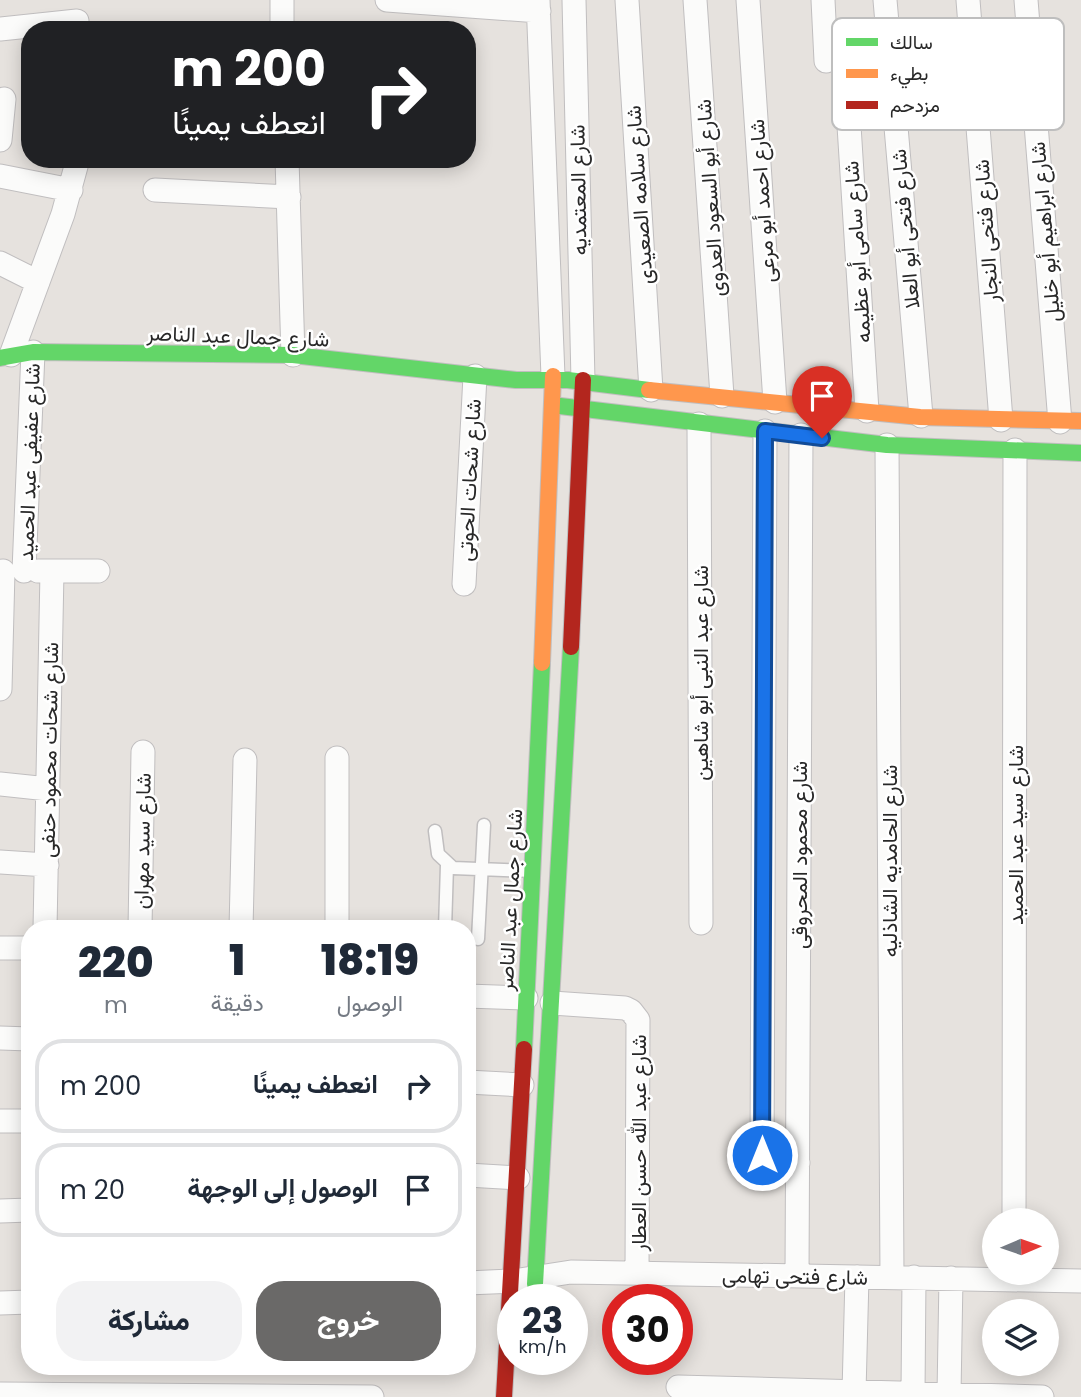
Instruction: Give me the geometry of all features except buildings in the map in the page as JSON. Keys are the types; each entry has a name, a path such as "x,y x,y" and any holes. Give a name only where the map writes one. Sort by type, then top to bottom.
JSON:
{"street":[{"path":"282,0 282,21"},
{"path":"387,0 538,5"},
{"name":"شارع المعتمديه","path":"574,0 583,380"},
{"name":"شارع سلامه الصعيدى","path":"626,0 651,390"},
{"name":"شارع أبو السعود العدوى","path":"695,0 722,396"},
{"name":"شارع احمد أبو مرعى","path":"748,0 775,402"},
{"path":"822,0 826,61"},
{"name":"شارع فتحى أبو العلا","path":"885,0 887,18"},
{"name":"شارع فتحى النجار","path":"968,0 969,18"},
{"name":"شارع ابراهيم أبو خليل","path":"1026,0 1028,18"},
{"name":"شارع المعتمديه","path":"538,5 553,376"},
{"path":"51,21 76,17"},
{"path":"0,29 21,26"},
{"path":"0,141 4,99"},
{"name":"شارع سامى أبو عظيمه","path":"849,130 867,411"},
{"name":"شارع فتحى أبو العلا","path":"896,130 921,416"},
{"name":"شارع فتحى النجار","path":"978,130 1001,420"},
{"name":"شارع ابراهيم أبو خليل","path":"1040,130 1070,421"},
{"name":"شارع عفيفى عبد الحميد","path":"0,689 9,571 15,355 76,168"},
{"path":"287,168 293,355"},
{"path":"0,176 71,190"},
{"path":"155,190 289,197"},
{"path":"0,263 38,282"},
{"name":"شارع جمال عبد الناصر","path":"15,355 293,355 516,380 553,376 534,871 513,1281 504,1397"},
{"name":"شارع شحات الحوتى","path":"464,584 475,376"},
{"path":"553,376 651,390 921,416 1070,421"},
{"name":"شارع جمال عبد الناصر","path":"516,380 551,405"},
{"path":"535,1284 561,852 583,380"},
{"path":"551,405 887,445 1081,453"},
{"name":"شارع عبد النبى أبو شاهين","path":"699,424 701,923"},
{"path":"765,431 762,1155 768,1163 798,1163"},
{"name":"شارع محمود المحروقى","path":"797,1275 801,435"},
{"name":"شارع الحامديه الشاذليه","path":"887,445 903,1277 913,1393"},
{"name":"شارع سيد عبد الحميد","path":"1014,1208 1015,450"},
{"path":"9,571 98,571"},
{"name":"شارع شحات محمود حنفى","path":"45,920 52,571"},
{"name":"شارع سيد مهران","path":"140,920 143,752"},
{"path":"337,758 337,920"},
{"path":"241,920 245,760"},
{"path":"0,784 48,789"},
{"path":"535,850 561,852"},
{"path":"0,862 47,865"},
{"path":"0,948 21,948"},
{"path":"476,996 526,998"},
{"name":"شارع عبد الله حسن العطار","path":"552,1003 625,1008 638,1020 637,1273"},
{"path":"0,1038 21,1039"},
{"path":"476,1082 522,1085"},
{"path":"0,1121 21,1121"},
{"path":"476,1176 518,1178"},
{"path":"0,1211 21,1210"},
{"name":"شارع فتحى تهامى","path":"476,1283 513,1281 571,1272 982,1277"},
{"path":"854,1392 857,1276"},
{"path":"949,1394 951,1278"},
{"name":"شارع فتحى تهامى","path":"1059,1279 1081,1281"},
{"path":"0,1303 21,1302"},
{"path":"678,1387 1042,1397"},
{"path":"0,1394 372,1397"}],"lane":[{"path":"478,939 484,825"},
{"path":"435,831 438,854 447,865 459,869 534,871"},
{"path":"445,920 447,865"}],"traffic: fast":[{"path":"0,358 33,352 293,355 516,380 568,380 649,390"},
{"path":"560,406 887,445 1081,453"},
{"path":"535,1284 571,647"},
{"path":"524,1049 542,663"}],"traffic: slow":[{"path":"542,663 553,376"},
{"path":"649,390 920,417 1081,421"}],"traffic: jam":[{"path":"571,647 583,380"},
{"path":"504,1397 524,1049"}],"route":[{"path":"762,1155 765,431 822,438"}]}
